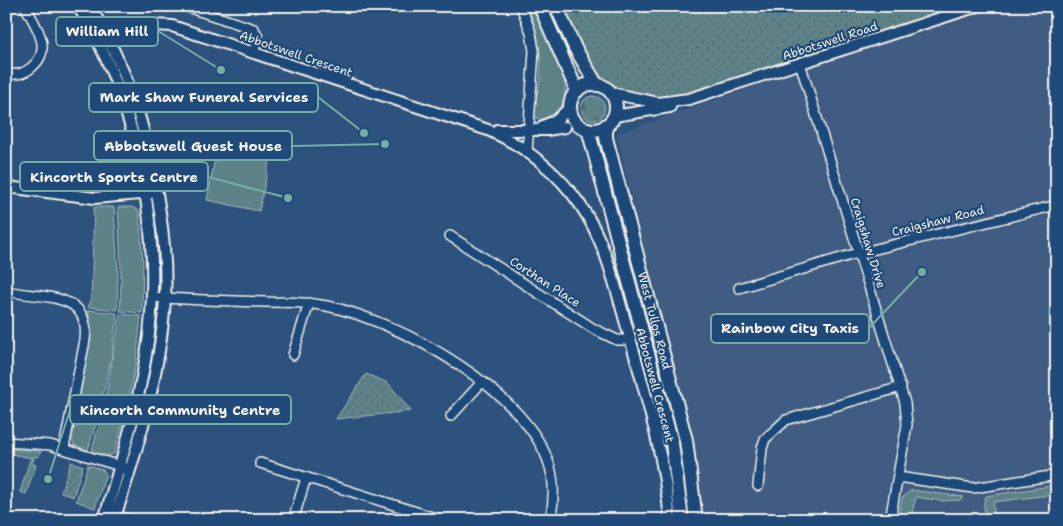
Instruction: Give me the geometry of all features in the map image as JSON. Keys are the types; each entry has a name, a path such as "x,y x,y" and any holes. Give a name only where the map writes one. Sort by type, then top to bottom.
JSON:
{"main road":[{"path":"540,6 577,91"},
{"path":"556,6 575,48 597,85 610,93 615,104 610,121 594,130 588,129 576,122 570,107 577,91 589,85 597,85"},
{"name":"West Tullos Road","path":"610,121 606,138 686,440 696,520"},
{"name":"West Tullos Road","path":"588,129 672,443 682,520"}],"street":[{"path":"6,74 16,75 26,72 35,64 42,53 40,35 25,6"},
{"path":"78,6 95,39 130,125 145,194 151,236 152,297 141,381 125,467 110,516 129,520"},
{"path":"90,6 119,60 141,118 151,153 162,223 165,298 155,374 143,428 125,467"},
{"path":"184,6 254,29 258,37 253,53"},
{"path":"521,6 531,33 534,51 527,152"},
{"name":"Abbotswell Road","path":"689,98 978,6"},
{"name":"Abbotswell Crescent","path":"95,39 137,24 159,24 488,130 503,136 547,167 569,189 592,224 607,258 654,420 667,480 670,520"},
{"name":"Craigshaw Drive","path":"800,63 905,403 907,426 890,520"},
{"path":"610,93 658,103 689,98"},
{"path":"610,121 667,108 689,98"},
{"name":"Abbotswell Crescent","path":"528,130 557,120 570,107"},
{"name":"Abbotswell Crescent","path":"488,130 510,132 565,127"},
{"path":"6,187 84,197 157,192"},
{"name":"Craigshaw Road","path":"739,288 858,253 1057,205"},
{"name":"Corthan Place","path":"450,236 594,329 617,340 630,340"},
{"path":"6,291 60,299 79,308 83,313 86,330 85,340 64,448"},
{"path":"152,297 309,303 357,315 410,335 453,360 482,382 513,411 539,443 550,466 554,488 550,520"},
{"path":"293,355 309,303"},
{"path":"451,416 482,382"},
{"path":"758,486 762,448 765,439 781,423 802,415 901,387"},
{"path":"6,442 36,443 64,448 125,467"},
{"path":"260,464 442,520"},
{"path":"898,477 973,488 1057,475"},
{"path":"293,520 306,478"}],"shaded area":[{"path":"985,6 1057,6 1057,520 700,520 688,437 617,134"}],"green space":[{"path":"527,6 537,6 564,74 564,101 559,114 541,122 534,115 540,80 540,52 534,23"},
{"path":"556,6 978,6 672,102 607,90 597,85"},
{"path":"593,96 598,97 604,103 604,113 598,119 593,120 588,119 582,113 581,108 582,103 588,97"},
{"path":"217,148 270,158 259,211 207,200"},
{"path":"94,207 114,207 118,271 117,310 88,307 91,301"},
{"path":"118,207 132,207 139,211 143,263 142,313 120,311 121,271"},
{"path":"88,310 117,313 111,359 102,400 80,396 91,329"},
{"path":"120,314 141,316 136,363 127,405 105,401"},
{"path":"366,374 388,383 411,411 336,419"},
{"path":"79,400 102,404 88,450 74,445 72,440"},
{"path":"105,404 124,408 126,412 114,454 107,456 93,452 92,449"},
{"path":"6,449 41,451 39,456 31,458 6,453"},
{"path":"34,459 32,464 36,465 26,494 20,492 30,460"},
{"path":"71,462 83,466 73,497 61,492"},
{"path":"88,465 103,470 106,474 95,508 76,501"},
{"path":"1057,485 1057,494 993,502 995,520 988,517 985,511 984,502 986,496"},
{"path":"911,490 964,497 961,500 942,501 916,497 910,520 898,520 902,498"}],"place":[{"name":"William Hill","path":"221,70"},
{"name":"Mark Shaw Funeral Services","path":"364,133"},
{"name":"Abbotswell Guest House","path":"385,144"},
{"name":"Kincorth Sports Centre","path":"288,198"},
{"name":"Rainbow City Taxis","path":"922,272"},
{"name":"Kincorth Community Centre","path":"48,479"}]}
